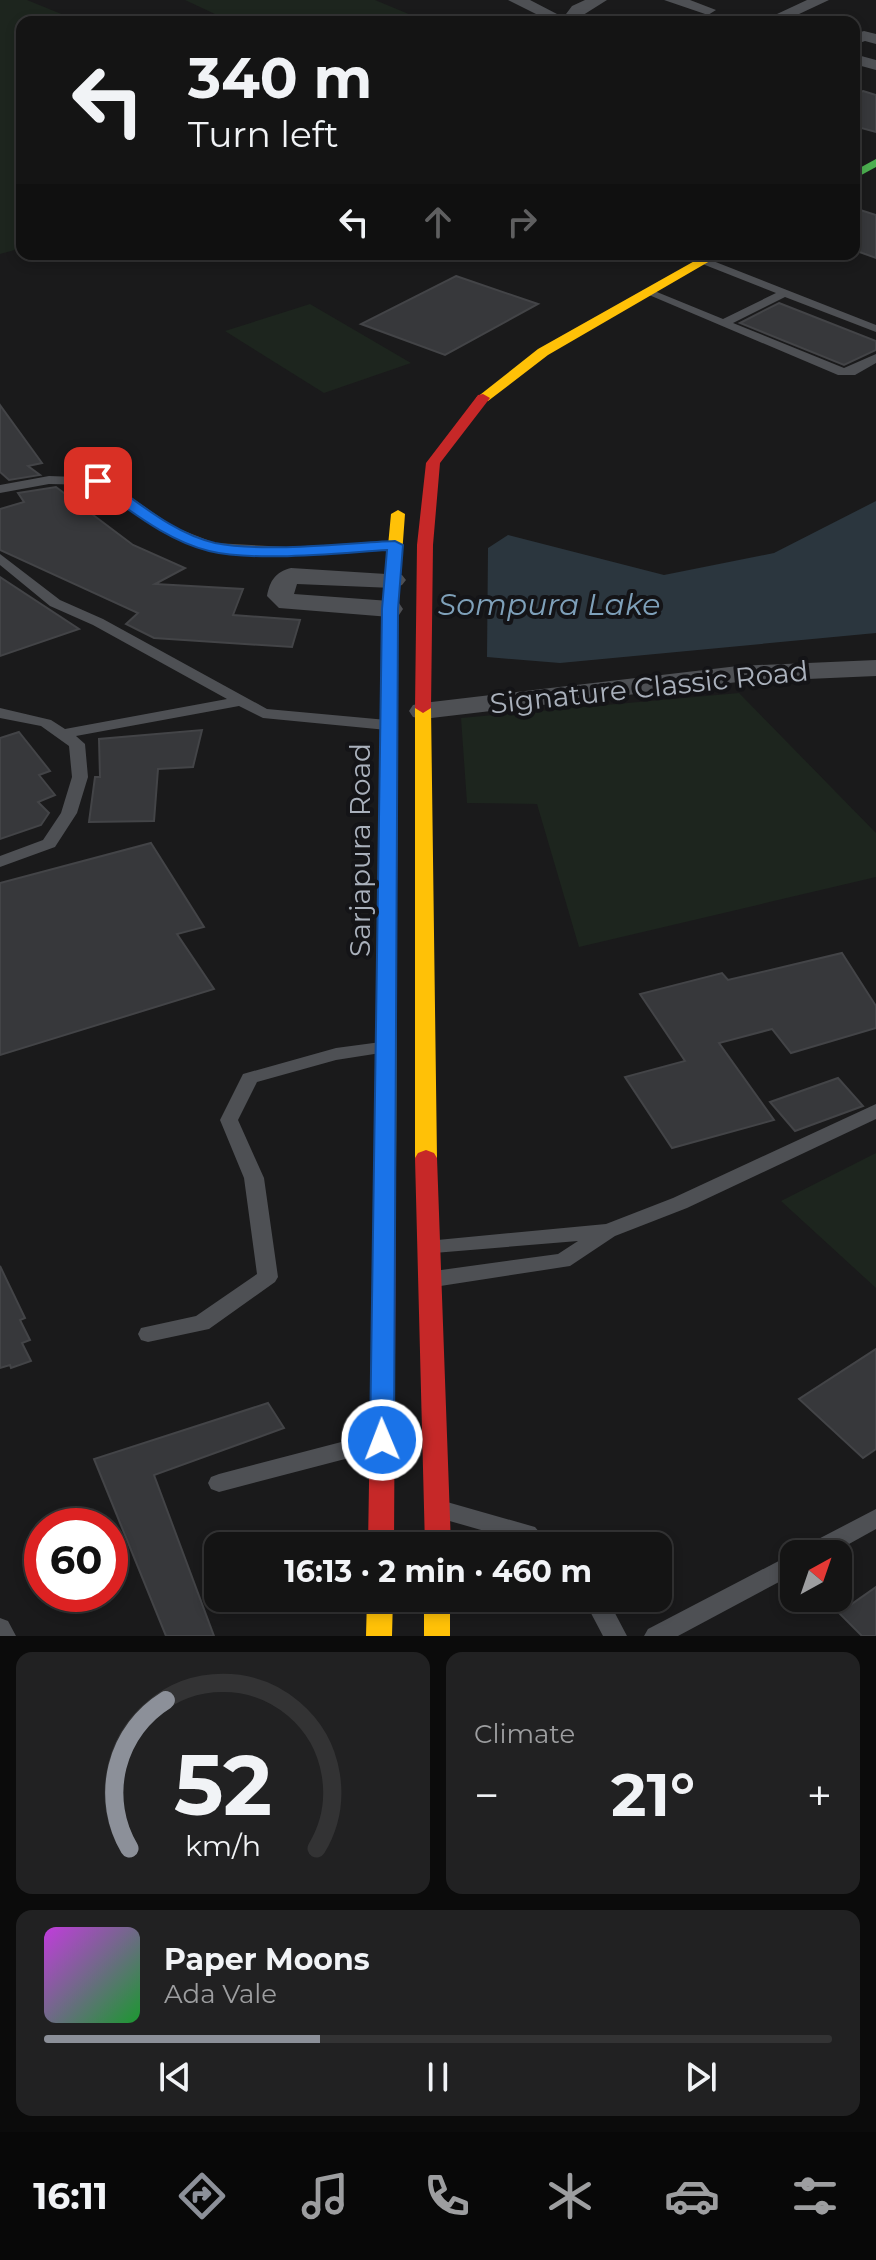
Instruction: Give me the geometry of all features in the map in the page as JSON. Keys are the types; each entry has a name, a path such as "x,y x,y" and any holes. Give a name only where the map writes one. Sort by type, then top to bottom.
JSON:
{"main road":[{"path":"465,390 490,369 695,260"},
{"name":"Sarjapura Road","path":"381,1532 382,1440 404,1318 428,1280 421,839 425,545 433,463 475,405 543,352 697,260"},
{"name":"Sarjapura Road","path":"399,501 390,609 387,1047 404,1318 431,1433 438,1532"},
{"path":"395,545 425,545"},
{"path":"390,838 421,839"},
{"path":"379,1636 380,1612"},
{"path":"437,1612 437,1636"}],"street":[{"path":"516,0 548,16"},
{"path":"557,0 578,15 599,0"},
{"path":"672,0 708,10"},
{"path":"782,16 821,0"},
{"path":"390,609 288,602 280,596 283,583 291,576 393,580"},
{"name":"Signature Classic Road","path":"423,711 738,674 876,668"}],"lane":[{"path":"712,260 876,329"},
{"path":"648,292 842,372 851,372 876,358"},
{"path":"724,323 785,293"},
{"path":"0,489 49,480 98,481 169,530 213,547 287,551 395,545"},
{"path":"0,558 55,603 98,622 263,713 389,725"},
{"path":"63,734 241,701"},
{"path":"0,713 46,723 77,744 80,777 69,813 49,843 0,862"},
{"path":"148,1334 202,1323 268,1277 254,1178 229,1120 250,1078 336,1054 387,1047"},
{"path":"428,1280 563,1261 608,1231 680,1203 876,1111"},
{"path":"427,1247 608,1231"},
{"path":"219,1483 382,1440 431,1433"},
{"path":"438,1510 520,1532"},
{"path":"836,1540 876,1518"},
{"path":"656,1636 780,1570"},
{"path":"602,1612 615,1636"},
{"path":"0,1628 4,1636"}],"shaded area":[{"path":"0,0 27,0 66,16 16,16 16,250 0,254"},
{"path":"185,0 375,0 414,16 219,16"},
{"path":"310,304 411,363 324,393 225,331"},
{"path":"739,693 876,833 876,877 579,947 537,804 467,803 461,718"},
{"path":"876,1153 876,1288 781,1201"}],"water":[{"name":"Sompura Lake","path":"876,501 876,633 560,663 487,657 488,548 508,535 664,575 774,553"}],"building":[{"path":"860,93 876,95 876,132 860,128"},
{"path":"860,210 876,215 876,258 860,252"},
{"path":"456,276 538,304 445,355 361,324"},
{"path":"779,303 876,341 876,350 844,365 740,323"},
{"path":"0,405 42,463 28,466 40,475 9,480 0,472"},
{"path":"56,487 133,545 185,568 155,584 243,589 233,615 300,620 292,647 154,638 126,624 138,613 0,550 0,509 24,502 18,493"},
{"path":"0,577 79,629 0,656"},
{"path":"202,730 193,767 158,769 154,821 89,822 95,777 100,777 99,739"},
{"path":"19,732 50,771 39,775 55,795 38,802 49,813 41,825 0,839 0,738"},
{"path":"151,843 204,927 177,934 214,989 0,1055 0,883"},
{"path":"842,953 876,1006 876,1028 791,1053 772,1029 719,1043 774,1120 672,1148 625,1077 685,1061 640,994 722,973 728,980"},
{"path":"838,1078 863,1106 795,1131 770,1102"},
{"path":"0,1266 25,1318 20,1320 30,1340 22,1343 31,1361 11,1368 10,1365 0,1368"},
{"path":"876,1349 876,1449 863,1458 799,1399"},
{"path":"268,1403 284,1428 154,1475 214,1636 166,1636 128,1543 128,1508 114,1508 94,1459"},
{"path":"876,1587 876,1636 862,1636 839,1613 852,1612 852,1604"}],"traffic: fast":[{"path":"860,172 876,162"}],"traffic: slow":[{"path":"483,398 543,352 705,260"},
{"path":"385,1172 390,609 398,514"},
{"path":"423,708 426,1158"},
{"path":"379,1636 380,1612"},
{"path":"437,1612 437,1636"}],"traffic: jam":[{"path":"423,708 425,545 433,463 483,398"},
{"path":"426,1158 438,1532"},
{"path":"381,1532 385,1172"}],"route":[{"path":"98,481 169,530 213,547 287,551 395,545 390,609 382,1440"}]}
